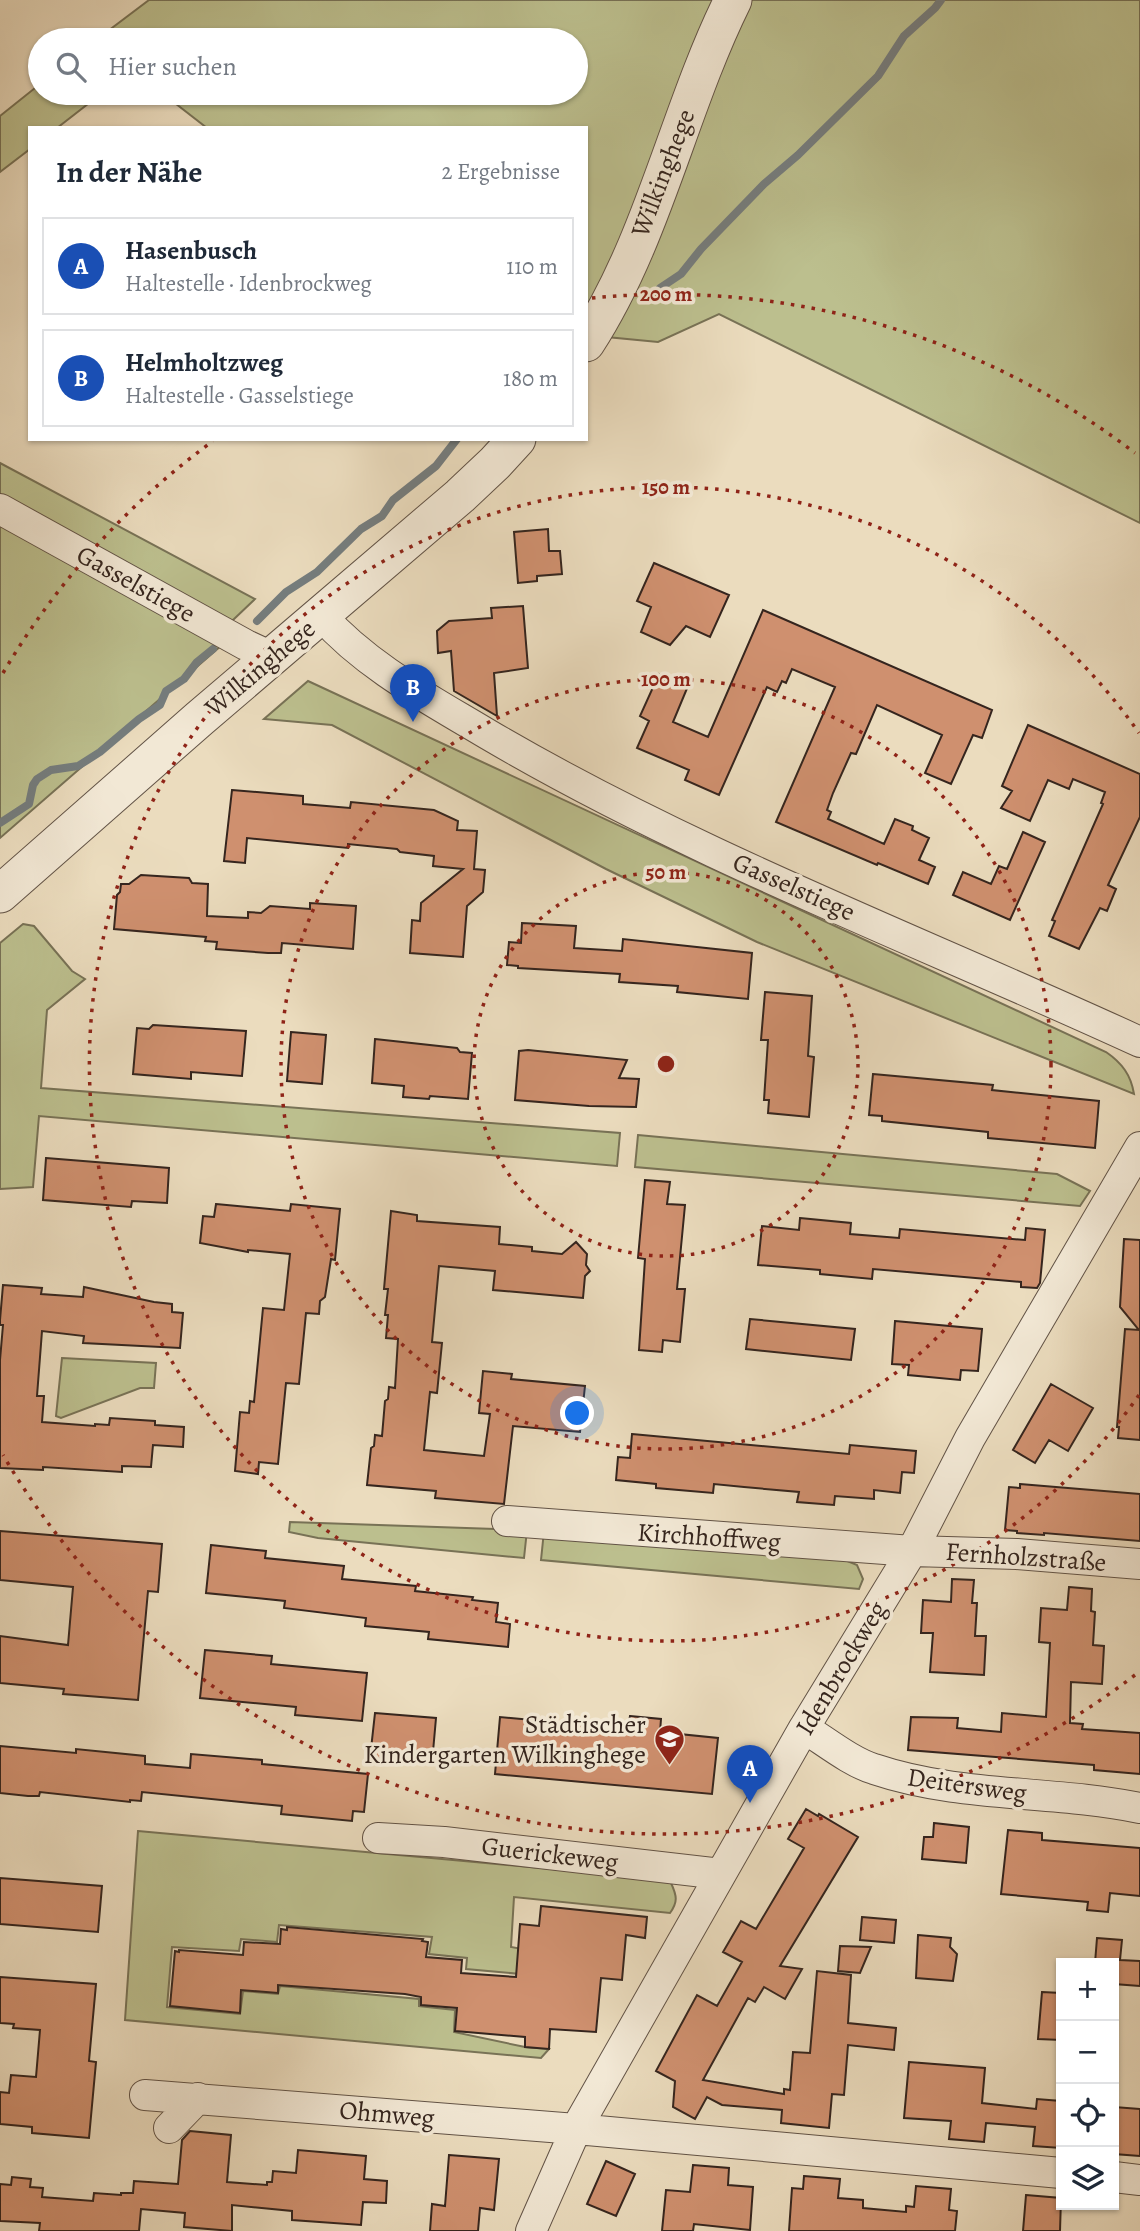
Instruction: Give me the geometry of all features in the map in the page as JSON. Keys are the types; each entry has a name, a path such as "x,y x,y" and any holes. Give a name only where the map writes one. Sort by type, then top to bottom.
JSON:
{"street":[{"name":"Wilkinghege","path":"588,339 631,258 720,25 733,0"},
{"name":"Wilkinghege","path":"0,894 199,719 460,496 515,441"},
{"name":"Gasselstiege","path":"0,509 272,657"},
{"name":"Gasselstiege","path":"322,616 370,660 417,692 615,805 757,873 1005,980 1140,1042"},
{"name":"Idenbrockweg","path":"531,2231 576,2129 804,1728 912,1550 970,1438 1140,1147"},
{"name":"Kirchhoffweg","path":"507,1521 912,1550"},
{"name":"Fernholzstraße","path":"912,1550 1017,1554 1140,1564"},
{"name":"Deitersweg","path":"804,1728 871,1769 918,1781 946,1787 1107,1801 1140,1808"},
{"name":"Guerickeweg","path":"378,1838 444,1842 721,1874"},
{"name":"Ohmweg","path":"145,2095 576,2129 1056,2173"},
{"path":"169,2128 198,2098"},
{"path":"1119,2178 1140,2180"}],"green space":[{"path":"149,0 1140,0 1140,523 719,314 658,342 588,335 588,126 204,126 177,105 588,105 588,28 112,28"},
{"path":"28,94 28,105 87,105 60,126 28,126 28,151 0,172 0,116"},
{"path":"0,463 255,599 212,640 222,645 0,838"},
{"path":"308,681 1106,1052 1125,1070 1134,1094 757,942 606,869 332,725 264,719"},
{"path":"23,924 34,926 72,971 85,979 47,1010 41,1088 620,1133 617,1166 39,1116 33,1187 0,1189 0,943"},
{"path":"638,1135 1057,1174 1090,1191 1080,1206 635,1167"},
{"path":"62,1358 156,1363 154,1388 140,1388 61,1418 56,1416"},
{"path":"290,1522 527,1530 524,1558 318,1538 289,1532"},
{"path":"544,1531 845,1560 857,1565 863,1579 859,1589 541,1560"},
{"path":"138,1831 661,1879 671,1883 675,1902 670,1913 514,1897 511,1947 533,1951 531,1975 466,1969 467,1958 429,1954 432,1937 279,1925 277,1942 241,1939 239,1951 172,1947 167,2007 240,2014 243,1991 278,1994 280,1986 419,1999 419,2006 455,2010 454,2032 525,2047 549,2049 541,2058 125,2020"}],"building":[{"path":"548,529 549,551 560,551 562,574 537,576 537,581 518,583 514,532"},
{"path":"654,563 729,595 710,637 686,626 670,645 641,632 651,607 637,601"},
{"path":"523,606 528,668 494,673 497,716 454,691 451,651 438,653 437,631 449,621 492,618 491,608"},
{"path":"763,610 992,710 982,738 973,735 951,784 925,773 942,735 877,705 856,754 851,753 833,793 827,810 831,812 828,819 884,844 895,819 913,826 912,830 929,838 919,860 935,867 928,884 776,822 835,687 792,669 786,683 782,681 777,692 767,687 719,795 685,780 689,770 637,748 649,721 640,716 659,674 688,686 673,722 708,737"},
{"path":"1028,725 1140,774 1140,817 1108,885 1116,889 1107,911 1100,908 1079,949 1049,936 1055,921 1052,920 1103,804 1101,803 1105,792 1073,779 1069,789 1048,780 1030,821 1001,808 1012,791 1002,786"},
{"path":"232,790 303,796 303,804 350,808 351,802 434,810 458,821 457,830 477,831 474,869 485,870 483,892 467,906 463,957 410,953 412,920 420,921 421,903 463,869 433,866 434,856 400,852 397,849 348,844 348,848 247,838 245,863 224,861"},
{"path":"1023,832 1045,842 1010,920 953,895 963,872 991,884 999,866 1007,869"},
{"path":"141,875 189,878 192,883 208,884 207,916 248,918 248,912 261,913 270,906 310,909 310,903 356,906 353,949 282,943 281,953 216,949 217,942 205,941 206,937 114,929 117,895 121,884 129,884"},
{"path":"522,923 576,926 574,948 622,951 623,939 752,953 748,999 677,992 678,986 619,982 620,974 518,968 507,965 509,942 521,943"},
{"path":"765,992 812,996 808,1056 814,1057 809,1117 768,1113 769,1100 764,1100 768,1040 761,1040"},
{"path":"153,1025 246,1031 242,1076 191,1072 191,1079 133,1074 137,1028 149,1029"},
{"path":"291,1032 326,1035 322,1084 287,1081"},
{"path":"375,1039 457,1048 460,1052 472,1053 468,1099 403,1097 404,1086 372,1083"},
{"path":"519,1051 627,1060 619,1078 639,1079 636,1107 515,1100"},
{"path":"873,1074 993,1085 992,1090 1099,1101 1095,1148 988,1138 988,1132 882,1121 882,1116 869,1115"},
{"path":"46,1158 169,1168 167,1203 132,1201 131,1207 43,1200"},
{"path":"645,1180 670,1182 667,1204 685,1205 677,1289 685,1289 680,1342 663,1340 662,1352 639,1350 645,1259 638,1258"},
{"path":"216,1204 290,1211 291,1204 340,1209 335,1260 331,1259 325,1297 320,1301 319,1314 306,1313 299,1384 286,1383 278,1464 259,1462 258,1474 235,1471 240,1412 249,1413 250,1401 254,1402 263,1308 284,1310 290,1254 248,1252 200,1243 203,1216 214,1217"},
{"path":"391,1211 417,1215 417,1221 500,1227 499,1244 532,1247 532,1251 562,1254 576,1242 587,1254 586,1265 590,1271 585,1276 583,1298 493,1290 495,1271 439,1266 432,1342 442,1343 437,1393 430,1392 424,1450 484,1456 490,1414 479,1413 483,1371 512,1374 511,1379 585,1386 580,1432 513,1426 504,1504 435,1498 436,1491 367,1485 371,1448 374,1446 375,1435 382,1436 389,1387 395,1388 398,1339 386,1338 388,1289 384,1289"},
{"path":"800,1218 851,1223 850,1234 899,1238 900,1229 1025,1240 1026,1228 1045,1230 1040,1283 1037,1288 1021,1287 1021,1282 873,1269 872,1279 820,1274 820,1270 758,1265 762,1226 799,1230"},
{"path":"1124,1239 1140,1240 1140,1440 1118,1438 1117,1427 1125,1329 1139,1330 1120,1307"},
{"path":"3,1285 42,1288 41,1294 83,1297 84,1287 172,1304 172,1312 183,1313 180,1348 83,1343 84,1336 42,1331 37,1396 44,1396 42,1422 95,1426 109,1425 110,1418 155,1421 155,1425 184,1427 183,1447 153,1445 151,1467 122,1466 122,1472 43,1467 43,1470 0,1468 0,1360 3,1325 0,1325 0,1320"},
{"path":"750,1319 855,1329 851,1360 746,1349"},
{"path":"895,1321 982,1329 978,1371 961,1370 960,1380 908,1375 909,1365 892,1364"},
{"path":"1051,1384 1093,1408 1068,1451 1049,1440 1035,1463 1013,1450"},
{"path":"632,1434 849,1454 850,1445 916,1451 914,1473 902,1472 900,1493 874,1490 874,1499 835,1496 834,1505 797,1502 799,1492 714,1484 713,1493 656,1488 656,1484 616,1480 618,1457 630,1458"},
{"path":"1020,1484 1140,1494 1140,1541 1005,1530 1009,1487 1020,1488"},
{"path":"0,1531 162,1544 158,1592 148,1591 138,1700 63,1694 64,1689 0,1683 0,1636 68,1645 73,1587 0,1580"},
{"path":"211,1545 266,1551 265,1558 344,1566 342,1579 416,1586 415,1591 473,1597 472,1600 498,1603 496,1622 510,1624 508,1647 428,1639 429,1632 365,1626 366,1618 284,1608 285,1601 206,1593"},
{"path":"952,1579 974,1580 972,1603 977,1603 975,1636 986,1636 984,1675 930,1672 933,1633 921,1633 923,1600 951,1602"},
{"path":"1069,1587 1092,1589 1091,1611 1095,1612 1093,1645 1104,1646 1102,1684 1071,1682 1070,1723 1083,1724 1082,1729 1140,1733 1140,1774 1094,1770 1094,1765 908,1750 911,1717 958,1718 957,1728 1001,1732 1002,1713 1046,1717 1050,1643 1039,1642 1041,1608 1067,1610"},
{"path":"205,1650 272,1656 271,1664 367,1673 362,1721 295,1715 296,1707 200,1698"},
{"path":"375,1713 436,1718 432,1763 370,1758"},
{"path":"630,1716 661,1719 660,1732 718,1738 712,1794 495,1774 500,1717 628,1729"},
{"path":"0,1746 76,1753 76,1749 145,1756 145,1764 190,1768 191,1754 368,1774 364,1812 353,1811 352,1821 281,1814 282,1806 142,1792 141,1801 130,1802 40,1792 39,1796 0,1793"},
{"path":"806,1809 858,1837 780,1966 802,1969 785,1999 764,1987 755,2002 748,1998 703,2080 784,2094 784,2089 790,2090 793,2052 810,2053 817,1971 851,1975 848,2023 896,2028 894,2050 848,2045 844,2095 832,2094 829,2128 781,2123 782,2110 722,2105 707,2097 695,2119 673,2107 675,2081 656,2071 697,1995 717,2006 742,1962 723,1952 741,1921 756,1929 804,1848 788,1839"},
{"path":"934,1823 969,1827 966,1863 922,1859 924,1837 933,1837"},
{"path":"1008,1830 1042,1833 1042,1840 1140,1848 1140,1896 1110,1893 1108,1912 1087,1910 1088,1902 1001,1894"},
{"path":"0,1878 102,1886 98,1932 0,1924"},
{"path":"541,1906 647,1917 645,1938 626,1935 622,1980 601,1978 596,2032 550,2029 549,2049 525,2047 525,2037 455,2031 457,2008 421,2005 421,1997 405,1994 278,1985 278,1993 241,1990 240,2013 170,2006 175,1951 243,1955 244,1942 280,1944 281,1929 287,1930 287,1927 423,1939 422,1941 428,1942 426,1957 462,1960 461,1973 516,1977 520,1924 539,1926"},
{"path":"862,1917 896,1920 894,1943 860,1940"},
{"path":"918,1935 951,1938 950,1947 957,1954 953,1981 916,1978"},
{"path":"1097,1938 1122,1940 1120,1960 1140,1961 1140,1986 1119,1984 1119,1958 1095,1958"},
{"path":"840,1946 871,1947 860,1973 838,1971"},
{"path":"0,1977 96,1984 89,2061 96,2062 89,2138 32,2133 32,2127 0,2124 0,2092 9,2093 11,2075 36,2077 40,2030 13,2028 14,2024 0,2023"},
{"path":"1042,1992 1056,1993 1056,2040 1038,2039"},
{"path":"909,2062 985,2068 982,2103 1036,2109 1037,2099 1056,2101 1056,2148 1033,2146 1035,2127 986,2123 984,2142 949,2139 951,2121 904,2118"},
{"path":"1119,2107 1140,2109 1140,2156 1119,2154"},
{"path":"190,2131 231,2135 227,2182 267,2185 267,2182 272,2182 273,2171 296,2173 298,2150 366,2156 364,2179 387,2181 386,2203 363,2202 361,2225 292,2220 292,2211 232,2205 232,2231 184,2227 185,2213 141,2209 139,2231 39,2231 40,2223 0,2221 0,2184 11,2185 12,2177 31,2179 30,2187 43,2188 42,2197 93,2201 94,2193 133,2193 134,2181 178,2184 182,2140"},
{"path":"449,2155 499,2159 494,2210 480,2208 478,2231 430,2231 432,2204 445,2206"},
{"path":"606,2161 635,2174 616,2216 587,2204"},
{"path":"693,2165 729,2168 728,2185 753,2187 750,2230 694,2224 693,2231 662,2231 666,2190 690,2192"},
{"path":"804,2176 840,2179 838,2198 863,2200 863,2208 906,2212 906,2206 914,2207 916,2186 951,2189 949,2210 957,2211 955,2231 789,2231 792,2188 803,2189"},
{"path":"1026,2195 1056,2198 1056,2210 1061,2210 1060,2231 1023,2231"}],"waterway":[{"path":"660,288 681,274 701,249 764,184 798,155 878,76 904,36 941,0"},
{"path":"257,621 286,592 317,572 361,529 382,516 393,500 436,466 455,441"},
{"path":"0,823 29,804 37,779 51,770 78,766 100,752 160,705 166,691 184,679 197,662 213,649"}],"place":[{"name":"Helmholtzweg","path":"413,722"},
{"name":"Städtischer Kindergarten Wilkinghege","path":"669,1766"},
{"name":"Hasenbusch","path":"750,1803"}]}
